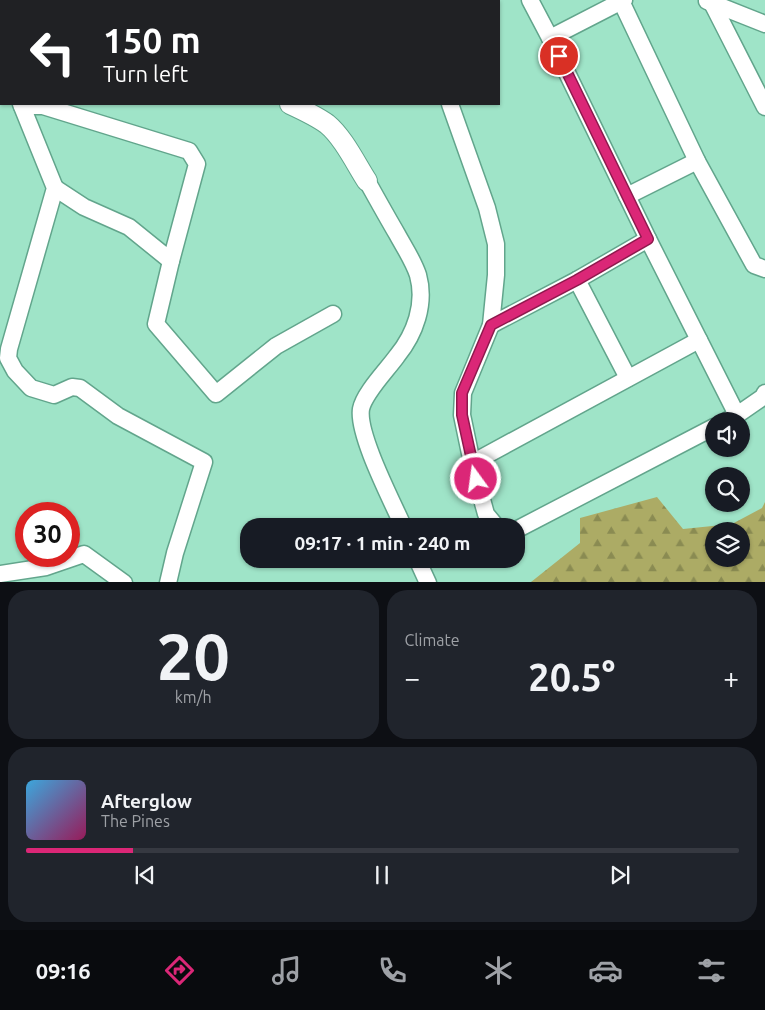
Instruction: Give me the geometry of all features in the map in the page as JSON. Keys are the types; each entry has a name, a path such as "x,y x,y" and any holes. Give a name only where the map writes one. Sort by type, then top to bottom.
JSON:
{"street":[{"path":"530,0 699,340 729,412"},
{"path":"550,38 623,1 697,161 754,265 765,269"},
{"path":"708,2 765,24"},
{"path":"708,2 765,107"},
{"path":"171,262 129,227 84,207 54,188 22,105 43,106 188,151 197,164 156,324 216,394 276,346 333,314"},
{"path":"292,105 316,117 329,126 339,137 367,181 410,257 418,276 420,296 418,317 409,340 367,395 361,408 361,423 367,442 400,518"},
{"path":"450,105 487,208 496,244 496,275 491,325 462,393 462,415 472,463 486,514 489,518"},
{"path":"627,196 697,161"},
{"path":"54,188 8,348 8,358 15,371 31,388 54,395 72,387 80,388 118,416 204,462 175,553 168,582"},
{"path":"491,325 577,280 648,239"},
{"path":"577,280 628,378"},
{"path":"472,463 699,340"},
{"path":"740,412 765,394"},
{"path":"525,525 705,433"},
{"path":"0,574 46,567 84,554 124,582"},
{"path":"421,568 428,582"}],"green space":[{"path":"657,497 683,529 705,527 705,567 750,567 750,522 736,522 762,508 765,502 765,582 531,582 580,543 580,518"}],"route":[{"path":"476,479 462,415 462,393 491,325 577,280 648,239 559,56"}]}
